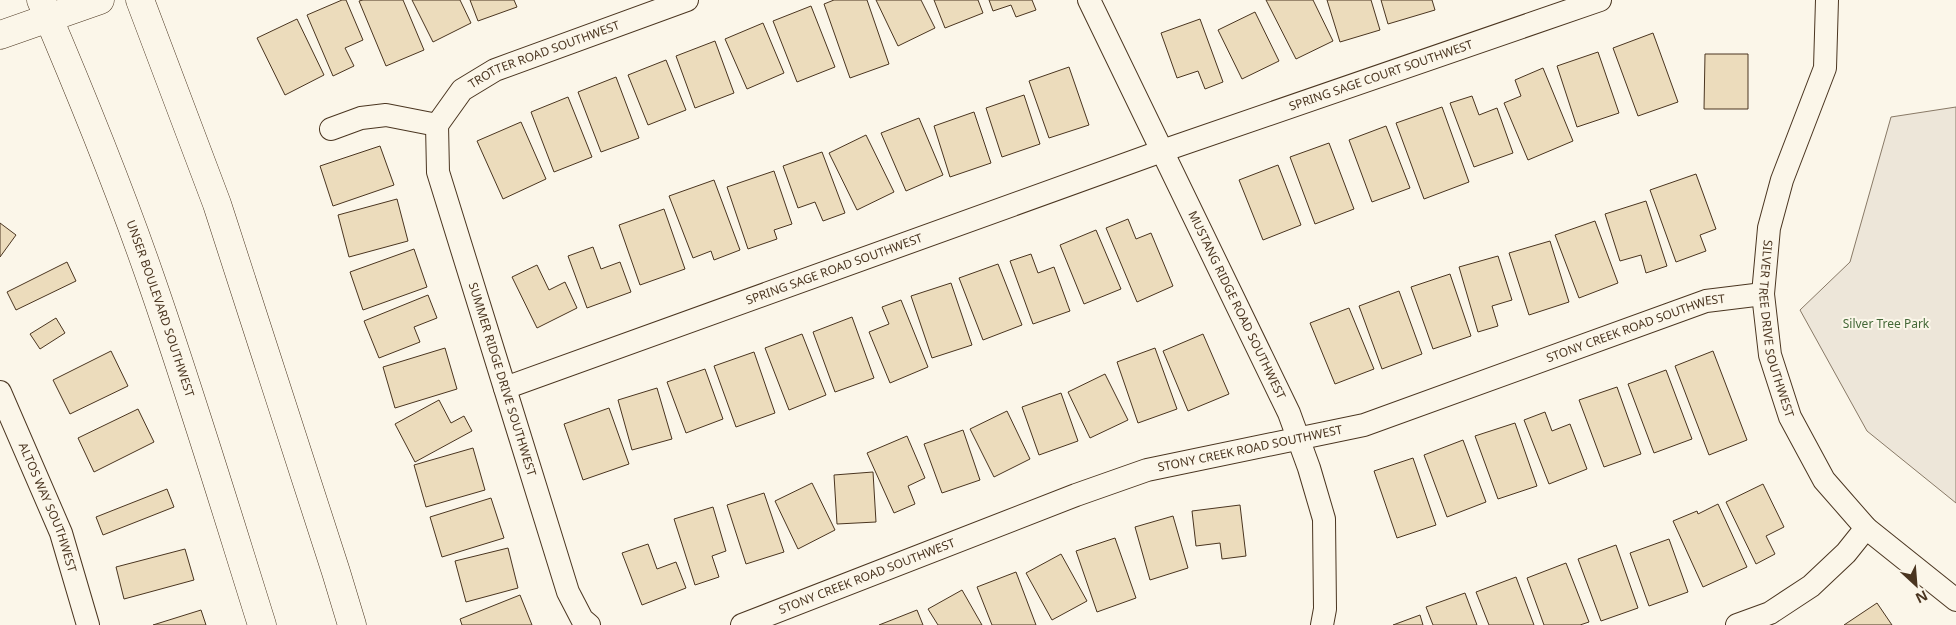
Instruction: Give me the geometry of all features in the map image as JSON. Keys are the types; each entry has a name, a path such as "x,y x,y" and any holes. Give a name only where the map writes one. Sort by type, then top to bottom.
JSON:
{"main road":[{"path":"0,35 44,9 100,0"},
{"path":"140,0 217,204 352,625"},
{"name":"UNSER BOULEVARD SOUTHWEST","path":"44,9 83,99 148,270 262,625"}],"street":[{"name":"TROTTER ROAD SOUTHWEST","path":"437,125 462,90 495,70 687,0"},
{"name":"MUSTANG RIDGE ROAD SOUTHWEST","path":"1090,0 1300,440 1324,519 1325,609 1322,625"},
{"name":"SPRING SAGE COURT SOUTHWEST","path":"1162,151 1600,0"},
{"name":"SILVER TREE DRIVE SOUTHWEST","path":"1827,0 1825,68 1782,180 1769,228 1763,294 1770,355 1790,417 1824,480 1866,528 1956,600"},
{"path":"331,129 361,118 386,115 437,125"},
{"name":"SUMMER RIDGE DRIVE SOUTHWEST","path":"437,125 438,172 568,592 582,619 589,625"},
{"name":"SPRING SAGE ROAD SOUTHWEST","path":"506,388 1162,151"},
{"name":"STONY CREEK ROAD SOUTHWEST","path":"742,625 1076,495 1147,470 1300,440 1364,425 1706,301 1763,294"},
{"name":"ALTOS WAY SOUTHWEST","path":"0,392 61,534 88,625"},
{"path":"1737,625 1770,613 1811,586 1846,553 1866,528"}],"green space":[{"name":"Silver Tree Park","path":"1956,107 1956,503 1867,431 1800,310 1850,262 1891,117"}],"building":[{"path":"346,0 363,40 345,48 354,66 333,76 307,15"},
{"path":"403,0 424,50 386,66 359,1"},
{"path":"412,0 460,0 471,23 433,42"},
{"path":"470,0 514,0 517,7 478,21"},
{"path":"834,0 867,0 889,64 850,78 824,4"},
{"path":"876,0 921,0 935,28 898,46"},
{"path":"934,0 978,0 983,13 945,28"},
{"path":"989,0 1032,0 1036,10 1016,17 1011,5 993,11"},
{"path":"1266,0 1313,0 1333,41 1296,59"},
{"path":"1327,0 1371,0 1380,30 1340,42"},
{"path":"1381,0 1432,0 1435,10 1388,24"},
{"path":"811,6 835,67 797,82 773,21"},
{"path":"1255,12 1279,61 1242,79 1218,30"},
{"path":"297,19 324,75 285,95 257,38"},
{"path":"1200,19 1223,82 1205,89 1198,71 1177,78 1161,33"},
{"path":"763,23 784,73 747,89 725,39"},
{"path":"1653,33 1678,102 1638,116 1613,48"},
{"path":"715,41 734,93 695,108 676,56"},
{"path":"1598,52 1619,113 1577,127 1557,66"},
{"path":"1705,54 1748,54 1748,109 1704,109"},
{"path":"666,60 686,110 648,125 628,75"},
{"path":"1069,67 1089,125 1049,138 1029,81"},
{"path":"1543,68 1573,141 1528,160 1504,103 1521,96 1515,80"},
{"path":"616,77 639,138 601,152 578,92"},
{"path":"1024,95 1040,144 1002,157 986,108"},
{"path":"1472,96 1479,115 1497,108 1513,153 1474,167 1450,103"},
{"path":"568,97 592,157 554,172 531,112"},
{"path":"1442,107 1469,182 1424,199 1396,123"},
{"path":"974,112 991,163 950,177 934,126"},
{"path":"919,118 943,175 906,191 881,133"},
{"path":"521,122 546,179 503,199 477,141"},
{"path":"1386,126 1410,188 1372,202 1349,140"},
{"path":"866,135 894,192 857,210 829,153"},
{"path":"1329,143 1354,209 1315,224 1290,157"},
{"path":"380,146 394,185 333,206 320,166"},
{"path":"822,152 845,213 823,221 815,202 798,208 783,166"},
{"path":"1278,165 1301,225 1263,240 1239,180"},
{"path":"774,171 792,224 774,230 777,239 748,249 727,187"},
{"path":"1696,174 1716,229 1700,235 1706,251 1676,262 1650,190"},
{"path":"714,180 740,250 714,260 711,251 693,258 669,196"},
{"path":"397,199 408,241 349,257 338,215"},
{"path":"1646,201 1667,266 1646,273 1641,255 1620,261 1605,214"},
{"path":"664,209 685,269 640,285 619,225"},
{"path":"1128,219 1136,239 1151,233 1173,286 1137,302 1106,228"},
{"path":"1595,221 1618,283 1579,298 1555,235"},
{"path":"0,223 16,235 0,257"},
{"path":"1096,230 1121,289 1084,304 1060,245"},
{"path":"1550,241 1569,302 1529,315 1509,253"},
{"path":"593,247 601,269 620,262 631,292 587,308 568,256"},
{"path":"414,249 427,287 363,310 350,272"},
{"path":"1031,254 1038,273 1054,267 1070,311 1033,324 1010,261"},
{"path":"1498,256 1512,300 1492,306 1498,326 1478,332 1459,267"},
{"path":"67,262 76,281 16,310 7,292"},
{"path":"998,264 1022,325 983,340 959,278"},
{"path":"537,265 549,290 565,282 577,308 537,328 512,277"},
{"path":"1450,274 1471,336 1433,349 1411,287"},
{"path":"951,283 972,345 932,358 911,296"},
{"path":"1399,291 1422,354 1382,369 1359,306"},
{"path":"428,295 437,318 414,327 420,342 379,358 364,321"},
{"path":"901,300 928,367 890,383 869,332 889,324 882,307"},
{"path":"1349,308 1374,369 1335,384 1310,323"},
{"path":"852,317 874,378 835,392 813,332"},
{"path":"56,318 65,333 40,349 30,334"},
{"path":"802,334 826,395 789,410 765,348"},
{"path":"1203,334 1229,394 1188,411 1163,351"},
{"path":"445,348 457,389 395,408 383,367"},
{"path":"1155,348 1177,409 1138,423 1117,362"},
{"path":"111,351 128,386 70,414 53,380"},
{"path":"1713,351 1747,440 1709,455 1675,366"},
{"path":"754,352 775,413 736,427 714,366"},
{"path":"705,369 723,419 686,433 667,382"},
{"path":"1666,370 1692,439 1654,453 1628,384"},
{"path":"1105,374 1128,420 1090,438 1068,392"},
{"path":"1617,387 1641,454 1604,467 1579,400"},
{"path":"657,388 672,439 632,450 618,400"},
{"path":"1061,393 1078,441 1039,455 1022,407"},
{"path":"439,400 451,423 464,416 472,431 415,462 395,424"},
{"path":"609,408 629,464 583,480 564,424"},
{"path":"138,409 154,442 94,472 78,438"},
{"path":"1007,411 1030,459 994,477 970,429"},
{"path":"1545,412 1552,431 1570,424 1587,469 1549,484 1524,420"},
{"path":"1515,423 1537,486 1498,499 1475,436"},
{"path":"963,430 980,480 942,493 924,444"},
{"path":"907,436 925,478 908,486 915,504 894,513 867,453"},
{"path":"1463,440 1486,502 1447,517 1424,455"},
{"path":"473,448 485,490 426,507 414,465"},
{"path":"1413,458 1436,525 1397,538 1374,471"},
{"path":"873,472 876,522 837,524 834,475"},
{"path":"812,483 835,530 798,549 775,501"},
{"path":"1763,484 1784,527 1766,536 1775,554 1756,564 1726,502"},
{"path":"167,489 174,507 103,535 96,517"},
{"path":"764,493 784,552 746,564 727,505"},
{"path":"491,498 504,538 442,557 430,517"},
{"path":"1718,504 1747,567 1703,587 1673,521 1697,511 1698,514"},
{"path":"1240,505 1246,556 1222,559 1220,543 1196,546 1192,511"},
{"path":"713,507 726,551 712,556 719,577 695,585 674,519"},
{"path":"1173,516 1188,568 1150,580 1135,527"},
{"path":"1115,538 1136,598 1097,612 1076,551"},
{"path":"1669,539 1688,592 1649,606 1630,553"},
{"path":"648,544 657,569 676,562 686,588 642,605 622,553"},
{"path":"1616,545 1638,608 1601,621 1578,559"},
{"path":"508,548 518,588 466,602 455,561"},
{"path":"185,549 194,580 124,599 116,567"},
{"path":"1061,554 1087,601 1052,620 1026,573"},
{"path":"1566,563 1589,622 1580,625 1544,625 1527,578"},
{"path":"1016,572 1036,625 992,625 977,587"},
{"path":"1516,577 1534,625 1489,625 1476,592"},
{"path":"962,590 982,625 938,625 928,609"},
{"path":"1465,593 1477,625 1433,625 1426,607"},
{"path":"520,595 532,625 462,625 460,619"},
{"path":"1877,603 1892,625 1844,625"},
{"path":"201,610 206,625 153,625"},
{"path":"917,610 923,625 879,625"},
{"path":"1420,615 1423,625 1393,625"}]}
